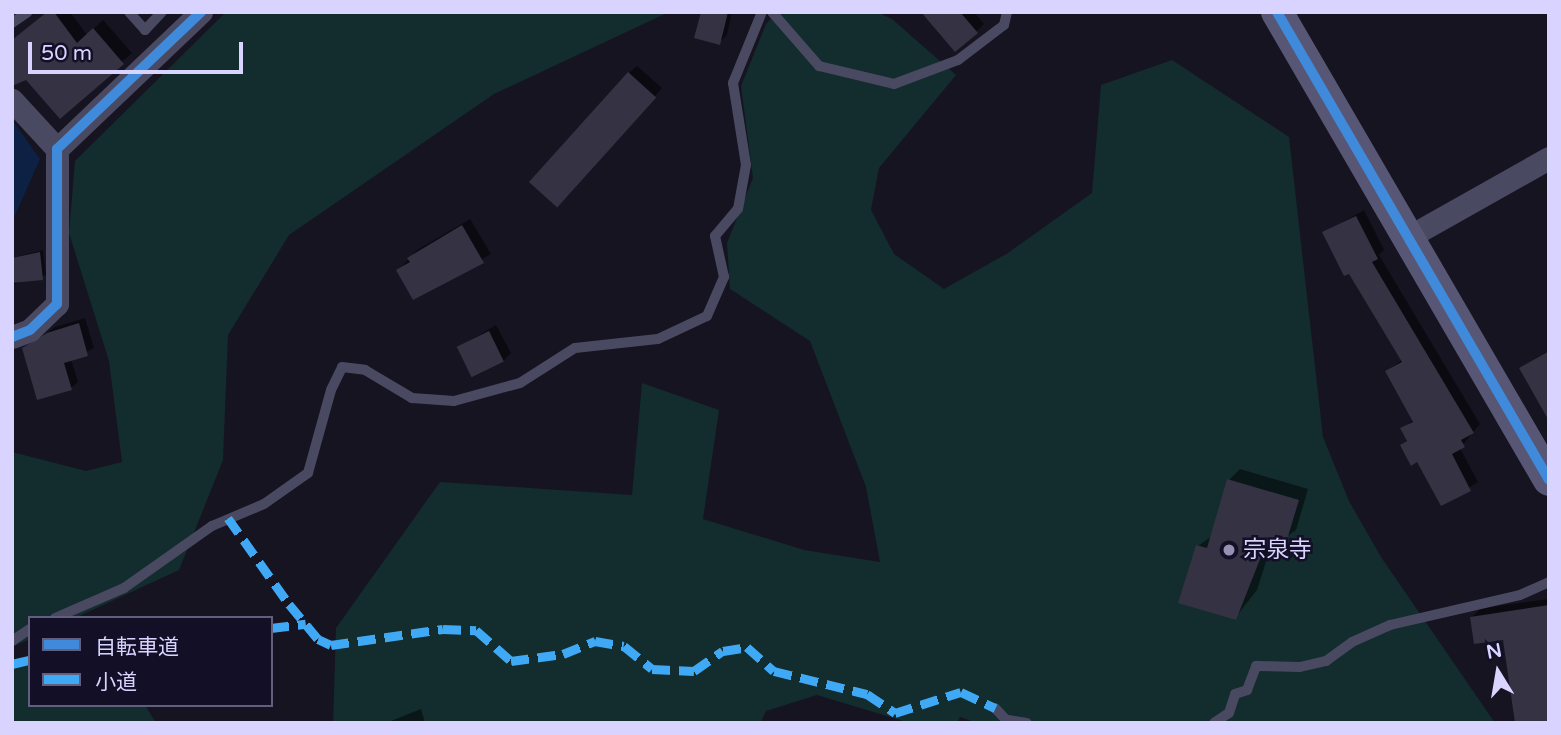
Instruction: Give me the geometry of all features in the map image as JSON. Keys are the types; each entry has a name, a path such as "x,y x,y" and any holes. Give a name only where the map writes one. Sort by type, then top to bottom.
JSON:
{"street":[{"path":"57,149 201,12"},
{"path":"1278,12 1405,239 1549,481"},
{"path":"12,100 57,149 57,304 30,330 12,337"},
{"path":"1405,239 1549,158"}],"lane":[{"path":"12,23 28,12"},
{"path":"129,12 145,30 162,12"},
{"path":"60,616 124,588 212,526 264,504 308,473 331,390 342,368 365,370 412,398 454,401 520,383 575,348 659,339 707,316 724,277 715,236 738,209 746,165 733,83 762,12"},
{"path":"772,12 819,66 894,84 958,60 1004,25 1007,12"},
{"path":"1214,723 1229,713 1235,694 1247,690 1256,666 1300,667 1326,661 1352,642 1390,625 1520,595 1549,582"},
{"path":"12,641 28,630"},
{"path":"995,708 1009,721 1027,723"}],"green space":[{"path":"226,12 669,12 494,94 289,235 228,335 223,460 179,570 79,616 28,616 28,640 12,647 12,452 86,471 122,462 109,361 69,233 75,161"},
{"path":"777,12 877,12 892,19 956,75 879,168 871,210 894,254 944,289 1008,253 1092,193 1101,85 1172,60 1289,137 1323,437 1349,501 1381,557 1495,723 977,723 960,717 957,723 910,723 817,695 766,711 760,723 333,723 336,628 440,482 632,495 642,383 719,410 703,519 804,550 880,562 866,487 810,341 730,289 727,243 753,178 741,86 766,24"},
{"path":"12,662 28,664 28,707 146,707 156,723 12,723"}],"water":[{"path":"12,121 40,159 12,222"}],"building":[{"path":"47,12 54,12 77,43 93,28 124,64 60,119 26,80 12,86 12,40"},
{"path":"701,12 728,12 720,45 694,38"},
{"path":"921,12 960,12 978,33 955,52"},
{"path":"628,72 656,97 557,207 529,182"},
{"path":"1356,216 1378,259 1372,262 1474,433 1461,440 1465,447 1452,454 1471,491 1441,506 1417,462 1411,466 1400,445 1407,441 1400,428 1413,422 1385,371 1402,362 1349,274 1344,276 1322,232"},
{"path":"462,225 484,263 413,300 396,270 410,262 407,258"},
{"path":"40,252 43,280 12,283 12,258"},
{"path":"79,323 88,356 64,363 72,390 37,400 22,348 47,333"},
{"path":"489,331 504,362 472,377 457,347"},
{"path":"1549,351 1549,421 1519,368"},
{"name":"宗泉寺","path":"1227,479 1299,500 1286,543 1275,539 1271,551 1264,549 1236,620 1178,603 1196,545 1207,548"},
{"path":"1549,605 1549,723 1515,723 1503,640 1474,644 1470,617"}],"marked path":[{"path":"228,518 289,604 318,639 331,645 443,629 476,630 511,661 563,654 595,641 624,646 652,669 694,671 723,651 747,647 774,671 867,694 895,713 961,692 995,708"},
{"path":"273,628 306,624"},
{"path":"12,664 28,660"}],"cycle path":[{"path":"12,337 30,330 57,304 57,149 201,12"},
{"path":"1277,12 1549,480"}],"place":[{"name":"宗泉寺","path":"1229,550"}]}
